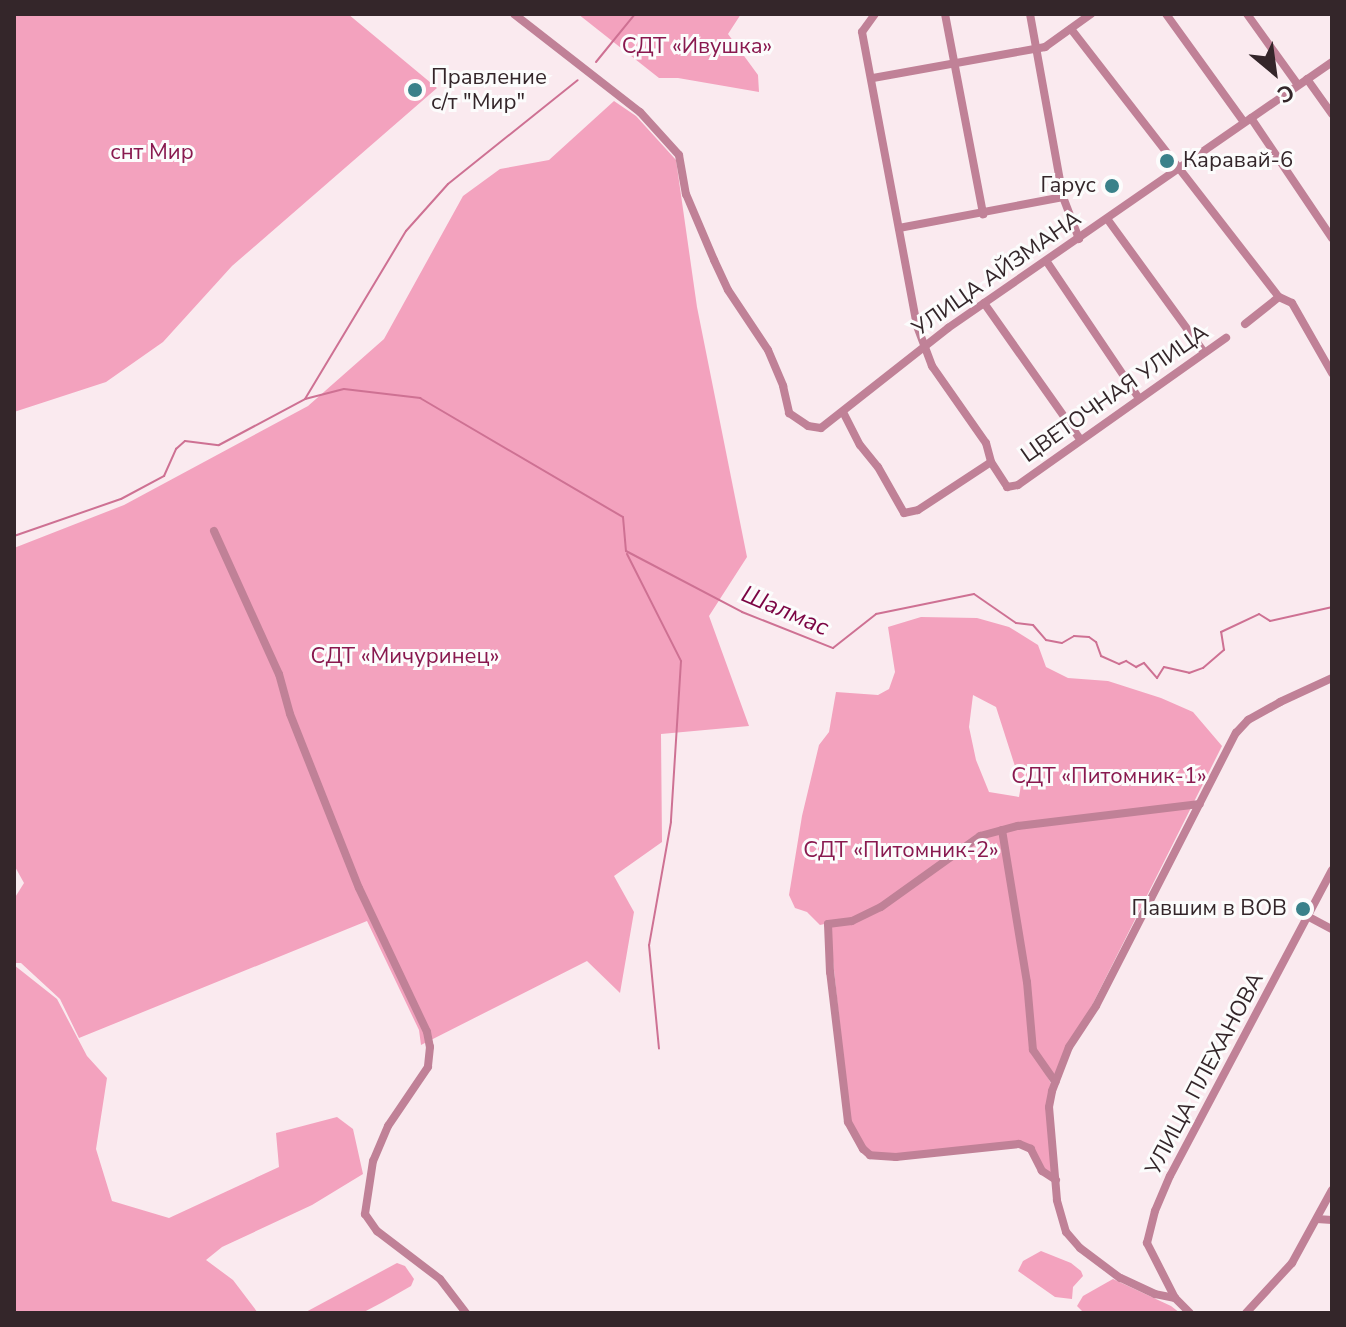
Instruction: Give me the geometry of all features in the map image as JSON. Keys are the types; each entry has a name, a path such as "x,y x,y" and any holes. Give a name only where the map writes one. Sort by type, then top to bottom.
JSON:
{"street":[{"name":"УЛИЦА АЙЗМАНА","path":"514,14 640,112 679,155 686,194 714,260 728,290 768,350 783,386 789,413 808,426 821,428 925,344 1332,62"},
{"path":"843,412 860,445 878,467 904,513 918,510 991,462 986,443 932,366 917,326 874,105 864,26 875,14"},
{"path":"945,14 983,214"},
{"path":"1030,14 1063,197 1079,239"},
{"path":"873,78 1037,49 1091,14"},
{"path":"1166,14 1332,238"},
{"path":"1247,14 1298,85"},
{"path":"1071,29 1279,297 1292,303 1332,373"},
{"path":"1307,79 1332,114"},
{"path":"899,228 1063,197"},
{"path":"1108,220 1204,352"},
{"path":"1047,262 1138,397"},
{"path":"1245,324 1279,297"},
{"path":"984,303 1080,439"},
{"name":"ЦВЕТОЧНАЯ УЛИЦА","path":"991,462 1007,487 1025,480 1138,397 1226,338"},
{"path":"214,531 279,674 290,714 359,888 427,1032 430,1047 428,1067 388,1126 373,1161 365,1214 377,1231 440,1279 466,1313"},
{"path":"1190,1313 1175,1298 1155,1294 1120,1278 1080,1248 1062,1223 1049,1107 1069,1047 1096,1006 1242,725 1280,702 1332,678"},
{"path":"1056,1180 1042,1171 1031,1149 1019,1144 896,1157 870,1155 852,1135 830,972 828,924 861,918 918,882 967,843 1002,830 1200,804"},
{"path":"1002,830 1027,982 1033,1050 1055,1082"},
{"name":"УЛИЦА ПЛЕХАНОВА","path":"1175,1298 1147,1243 1155,1211 1170,1176 1332,870"},
{"path":"1309,917 1332,929"},
{"path":"1246,1313 1292,1263 1332,1190"},
{"path":"1317,1219 1332,1220"}],"green space":[{"name":"снт Мир","path":"14,14 348,14 437,88 232,266 163,342 106,382 14,412"},
{"name":"СДТ «Ивушка»","path":"578,14 741,14 728,34 758,75 759,92 678,78 659,78"},
{"name":"СДТ «Мичуринец»","path":"614,101 636,116 676,160 697,307 747,557 709,616 749,726 661,734 662,842 614,876 634,912 620,993 587,961 421,1045 419,1030 367,921 79,1038 60,999 21,963 14,963 14,899 24,883 14,865 14,548 124,505 308,406 384,339 463,196 500,169 549,160"},
{"name":"СДТ «Питомник-2»","path":"921,617 977,618 1009,627 1038,645 1046,667 1068,678 1108,681 1193,712 1222,746 1054,1081 1034,1050 1029,981 1004,833 1001,834 1026,983 1032,1050 1052,1085 1047,1107 1054,1176 1044,1171 1032,1148 1019,1143 878,1155 865,1150 850,1121 829,923 820,925 807,912 795,908 789,895 802,816 819,745 829,732 836,692 878,695 889,689 895,672 888,627","holes":["973,695 996,707 1021,785 1019,797 989,792 976,760 969,727"]},
{"path":"14,965 57,999 87,1056 107,1078 96,1149 112,1201 169,1218 279,1167 276,1133 337,1117 353,1129 363,1174 312,1205 222,1247 206,1260 233,1280 258,1313 14,1313"},
{"path":"1041,1251 1071,1263 1081,1271 1083,1276 1073,1287 1072,1299 1055,1297 1018,1271 1023,1261"},
{"path":"397,1263 405,1266 414,1279 411,1286 383,1302 362,1313 304,1313"},
{"path":"1113,1279 1180,1313 1084,1313 1077,1306 1083,1296"}],"waterway":[{"path":"596,62 635,14"},
{"path":"14,536 121,499 164,476 176,449 185,441 219,445 305,399 406,231 448,184 578,80"},
{"name":"Шалмас","path":"305,399 344,389 420,398 623,517 626,551 742,612 833,648 876,614 974,594 1016,623 1033,625 1046,640 1062,643 1074,636 1089,637 1096,642 1101,656 1119,664 1126,661 1136,667 1144,663 1157,678 1164,667 1189,673 1203,668 1224,650 1221,632 1259,614 1270,621 1332,607"},
{"path":"627,554 681,661 671,822 649,945 659,1049"}],"place":[{"name":"Правление с/т \"Мир\"","path":"415,90"},
{"name":"Каравай-6","path":"1167,161"},
{"name":"Гарус","path":"1112,186"},
{"name":"Павшим в ВОВ","path":"1303,909"}],"park label":[{"name":"СДТ «Питомник-1»","path":"1109,777"}]}
